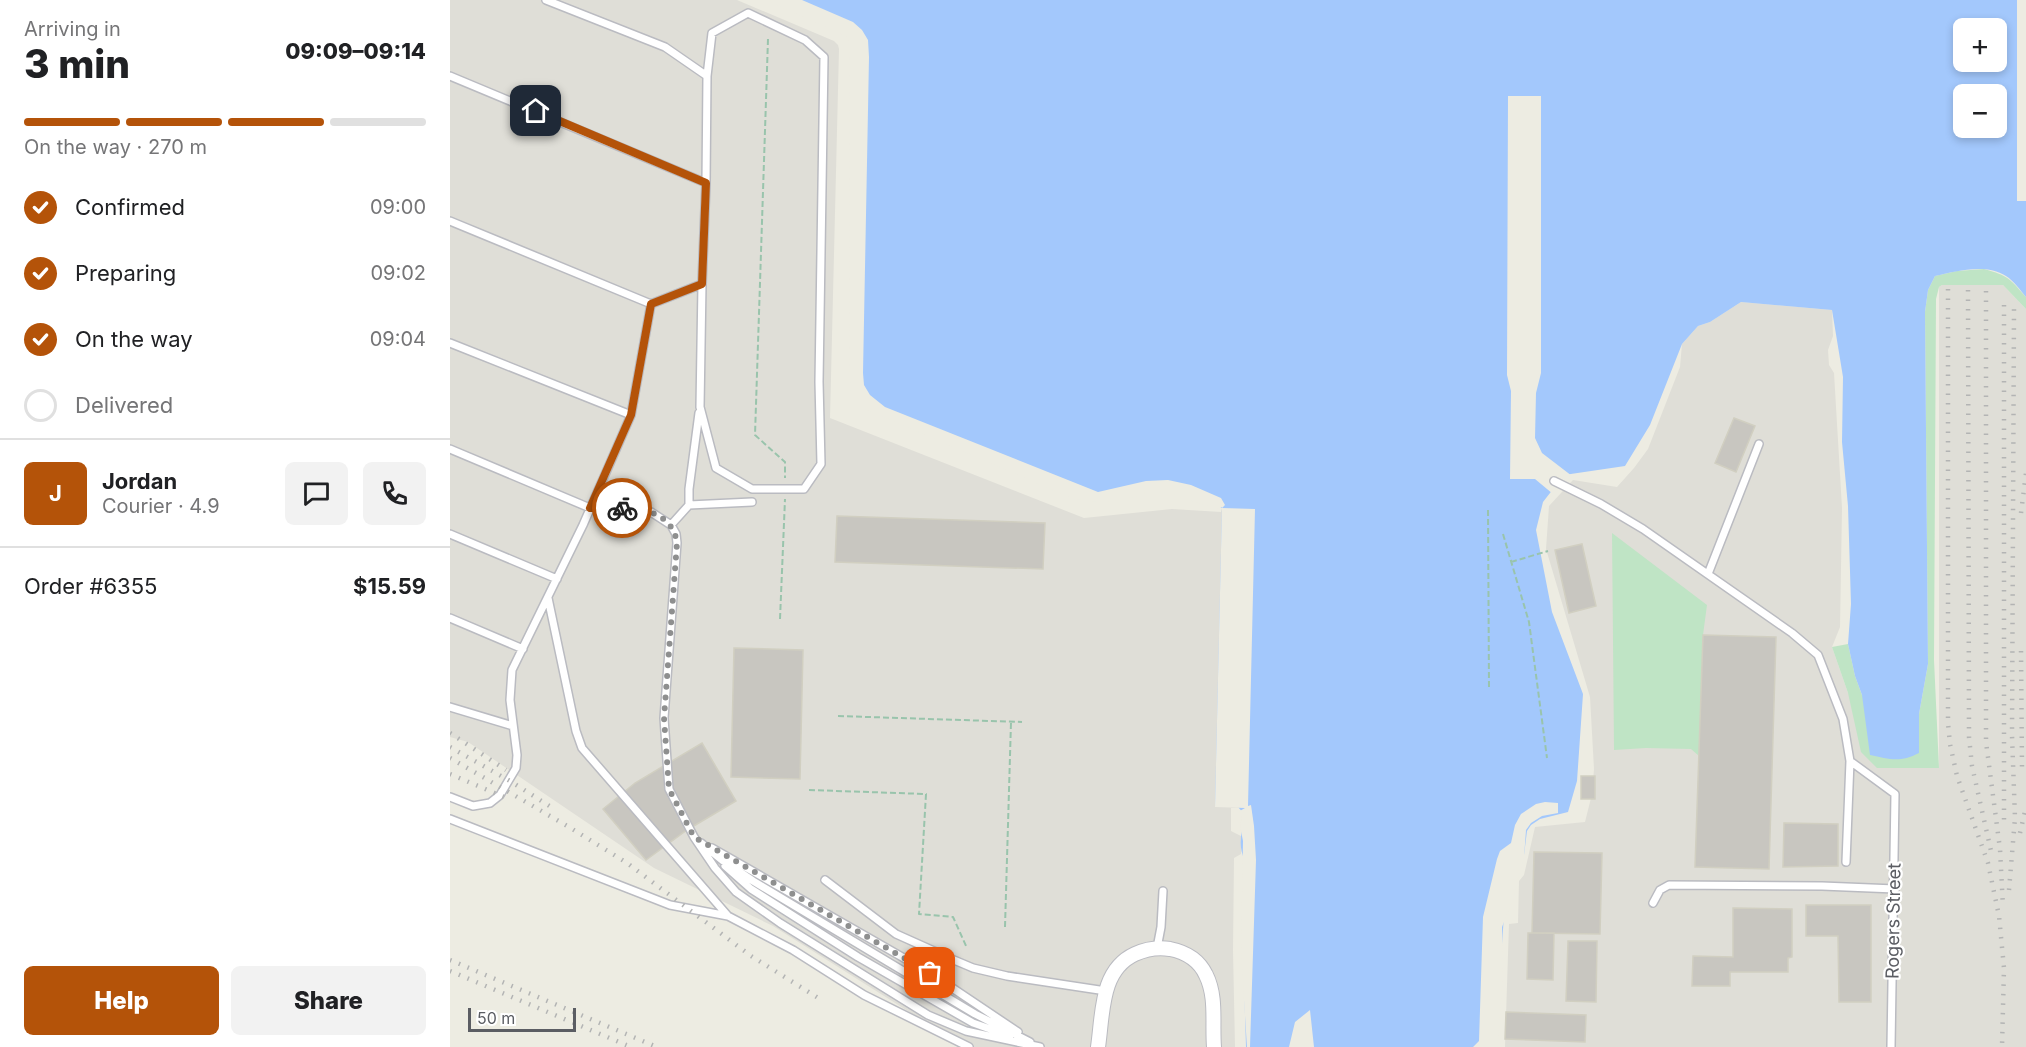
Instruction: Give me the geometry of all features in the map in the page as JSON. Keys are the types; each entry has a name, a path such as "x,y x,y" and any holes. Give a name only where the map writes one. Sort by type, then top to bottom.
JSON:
{"street":[{"path":"1098,1047 1106,991 1119,964 1141,951 1157,948 1185,953 1197,962 1206,974 1213,1000 1214,1047"}],"lane":[{"path":"546,0 665,47 707,76"},
{"path":"671,525 688,505 700,407 707,76 712,33 748,13 805,40 824,57 819,382 821,464 804,489 752,489 716,468 700,407"},
{"path":"450,76 706,183"},
{"path":"450,221 651,304 702,284"},
{"path":"450,797 473,806 490,803 500,795 513,776 517,764 509,689 512,670 557,579 631,415 651,304"},
{"path":"450,343 631,415"},
{"path":"1708,574 1759,444"},
{"path":"450,448 590,508 639,508 651,512 671,525 676,534 677,543 664,718 669,789 694,837 735,892 780,923 918,1009 966,1030 1039,1047"},
{"path":"1554,481 1601,504 1642,529 1792,633 1818,655 1844,719 1850,761 1846,862"},
{"path":"688,505 752,502"},
{"path":"450,534 557,579"},
{"path":"548,598 576,731 582,748 728,916"},
{"path":"450,618 523,649"},
{"path":"450,707 513,726"},
{"name":"Rogers Street","path":"1850,761 1895,794 1891,1047"},
{"path":"450,819 670,905 728,916 793,950 864,995 969,1047"},
{"path":"694,837 722,860 975,1014 1039,1047"},
{"path":"694,837 930,973 1039,1047"},
{"path":"722,860 728,869 751,889 877,968 973,1023 1039,1047"},
{"path":"825,880 896,934 973,968 1006,976 1106,991"},
{"path":"1653,903 1660,890 1669,885 1894,889"},
{"path":"1157,948 1163,891"}],"path":[{"path":"768,39 755,435 785,462 780,619"},
{"path":"1488,510 1489,690"},
{"path":"1503,534 1529,622 1546,758"},
{"path":"1511,562 1548,551"},
{"path":"838,716 1022,722"},
{"path":"1005,927 1011,722"},
{"path":"809,790 926,794 919,915 953,917 967,948"}],"shaded area":[{"path":"450,0 737,0 834,41 839,49 830,418 1084,518 1172,509 1221,512 1222,508 1248,808 1231,808 1231,831 1241,836 1241,854 1234,858 1235,1047 965,1047 773,926 654,868 468,742 450,737"},
{"path":"1962,284 2003,285 2026,309 2026,1047 1505,1047 1509,924 1518,923 1519,881 1524,875 1535,827 1585,822 1592,794 1594,769 1590,697 1546,549 1549,506 1573,480 1617,487 1634,468 1648,449 1680,367 1682,344 1698,326 1710,322 1741,302 1832,310 1833,336 1828,350 1829,365 1834,373 1842,508 1840,627 1832,647 1848,693 1926,768 1939,768 1939,287"}],"green space":[{"path":"1984,269 2004,276 2012,282 2026,297 2026,309 2003,285 1942,285 1939,287 1936,299 1934,660 1939,768 1877,768 1861,752 1848,693 1832,647 1848,644 1862,695 1918,753 1919,714 1928,664 1925,312 1928,290 1935,276 1957,271"},
{"path":"1612,533 1707,605 1703,635 1699,756 1691,749 1614,750"}],"water":[{"path":"773,0 2026,0 2026,297 2006,276 1980,269 1961,270 1935,276 1928,290 1925,312 1928,664 1919,714 1919,753 1900,759 1870,755 1862,695 1848,644 1851,604 1848,506 1842,442 1843,377 1832,310 1741,302 1710,322 1698,326 1682,344 1650,425 1625,466 1564,475 1543,502 1536,530 1552,612 1583,694 1577,781 1568,812 1540,819 1527,831 1524,855 1504,915 1495,1047 1246,1047 1243,951 1245,860 1241,844 1245,815 1238,807 1215,807 1222,508 1173,489 1144,489 1101,500 858,403 851,37"}],"pier":[{"path":"770,0 802,0 853,22 868,40 863,373 864,385 870,395 885,407 1098,492 1146,481 1168,480 1191,485 1221,498 1225,505 1222,508 1255,509 1248,806 1251,805 1256,860 1250,1047 1247,1047 1241,953 1243,841 1240,826 1242,816 1238,812 1245,808 1215,807 1222,507 1218,509 1182,498 1173,494 1173,491 1146,491 1143,495 1102,503 1071,498 856,405 851,395 850,378 849,41 846,36 772,3"},
{"path":"2017,0 2026,0 2026,201 2017,201"},
{"path":"1508,96 1541,96 1541,373 1536,393 1535,438 1542,453 1572,476 1565,477 1553,494 1535,479 1510,479 1511,391 1507,375"},
{"path":"1558,803 1558,813 1542,816 1531,823 1526,830 1524,858 1513,899 1502,927 1503,973 1498,1044 1497,1047 1473,1047 1479,1041 1483,917 1497,859 1500,851 1511,843 1515,825 1521,814 1536,804"},
{"path":"1310,1010 1314,1047 1289,1047 1295,1022"}],"building":[{"path":"1734,418 1755,426 1736,472 1715,463"},
{"path":"837,516 1045,523 1043,569 835,562"},
{"path":"1582,544 1596,606 1569,613 1555,550"},
{"path":"1703,635 1776,637 1769,869 1695,867"},
{"path":"734,648 803,650 800,779 731,777"},
{"path":"702,743 736,801 687,830 646,860 603,809 635,783"},
{"path":"1581,776 1595,776 1595,799 1581,799"},
{"path":"1784,823 1838,824 1838,866 1783,867"},
{"path":"1534,852 1602,853 1600,934 1532,933"},
{"path":"1806,905 1871,905 1871,1002 1839,1002 1838,936 1806,936"},
{"path":"1733,908 1792,909 1792,957 1788,958 1788,972 1730,972 1730,986 1692,986 1693,956 1733,957"},
{"path":"1528,933 1554,933 1553,980 1527,979"},
{"path":"1568,941 1597,941 1596,1002 1566,1001"},
{"path":"1506,1012 1586,1015 1585,1042 1505,1039"}],"railway":[{"path":"1948,289 1948,723 1957,776 1988,863 1999,916 2004,968 2002,1047"},
{"path":"1968,290 1969,737 1972,766 1991,851"},
{"path":"1986,291 1986,742 2000,849 2003,907"},
{"path":"2004,305 2004,824"},
{"path":"2009,890 2015,818 2012,735 2014,309"},
{"path":"2021,513 2026,473"},
{"path":"2021,651 2022,768"},
{"path":"450,733 506,770"},
{"path":"450,747 551,807"},
{"path":"450,758 627,863 751,956 820,999"},
{"path":"450,774 504,797"},
{"path":"2020,833 2026,807"},
{"path":"450,960 657,1047"},
{"path":"450,971 631,1047"}],"way so far":[{"path":"622,508 639,508 651,512 671,525 676,534 664,718 669,789 694,837 930,973"}],"route":[{"path":"536,111 706,183 702,284 651,304 631,415 590,508 622,508"}]}
